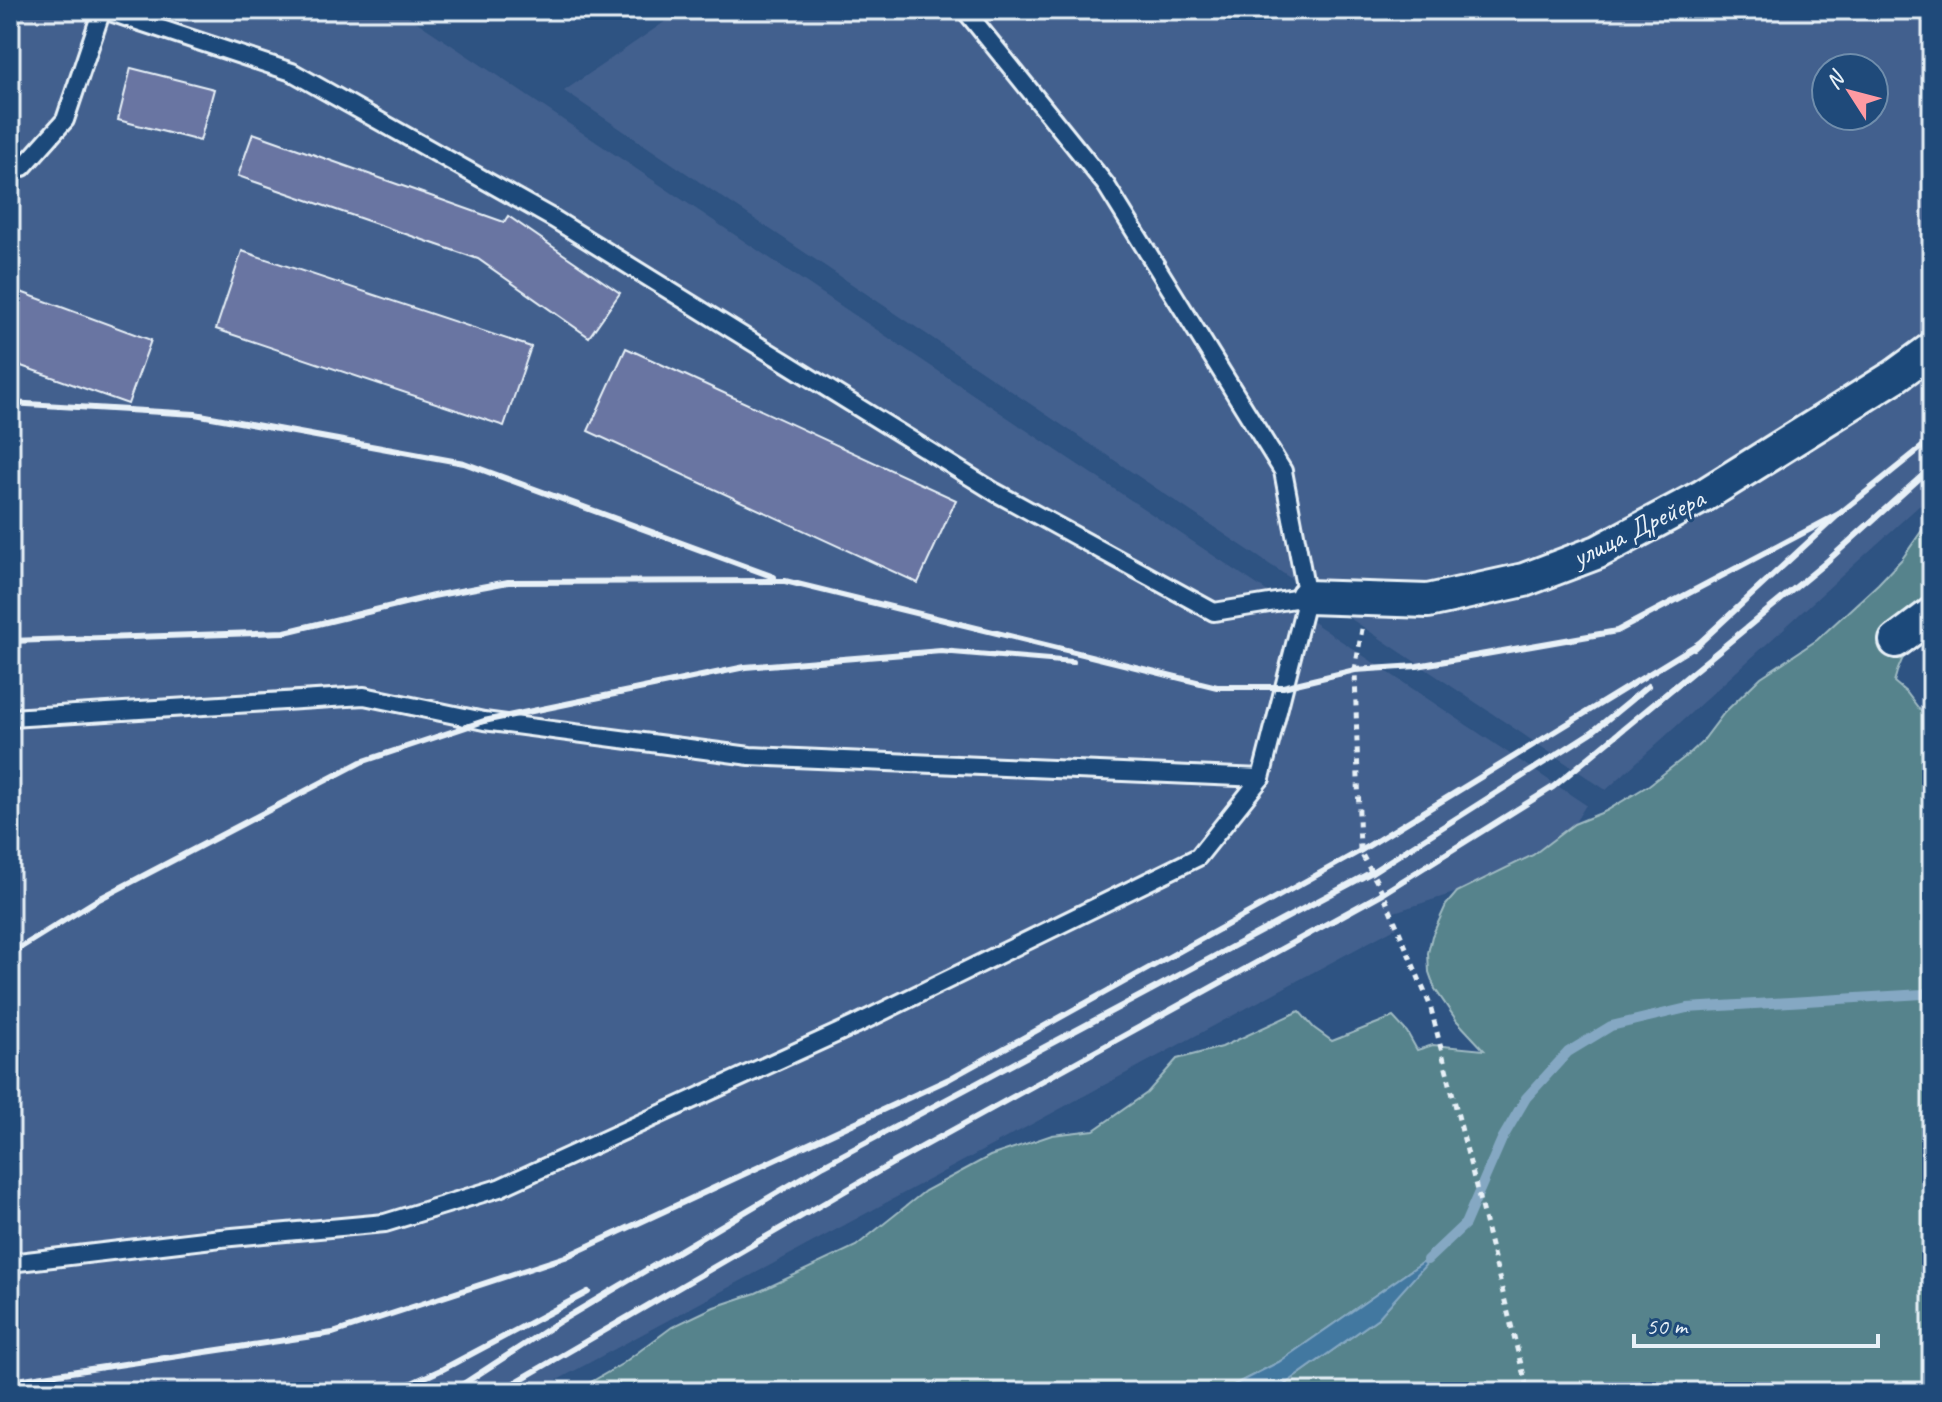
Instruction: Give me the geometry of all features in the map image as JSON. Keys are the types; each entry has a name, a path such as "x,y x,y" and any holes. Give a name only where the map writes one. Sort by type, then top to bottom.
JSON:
{"street":[{"name":"улица Дрейера","path":"1307,597 1428,601 1524,580 1598,552 1703,496 1895,376 1932,349"},
{"path":"1896,641 1932,614"}],"lane":[{"path":"10,163 23,167 65,120 103,10 292,72 554,219 995,492 1214,612 1307,597"},
{"path":"10,1263 221,1238 385,1223 499,1188 855,1025 1198,857 1261,778 1307,597 1283,471 1106,185 965,10"},
{"path":"10,718 364,696 484,721 750,756 1261,778"}],"path":[{"path":"1367,599 1355,670 1360,851 1383,893 1430,1005 1528,1392"}],"shaded area":[{"path":"10,10 399,10 1586,805 1574,824 1533,855 1457,892 1391,913 1397,927 535,1392 10,1392"},
{"path":"682,10 1932,10 1932,494 1606,790 564,91"},
{"path":"1437,1252 1378,1318 1274,1392 1220,1392 1279,1362"}],"green space":[{"path":"1932,516 1932,567 1926,575 1927,606 1894,682 1907,693 1932,726 1932,1392 1274,1392 1378,1318 1433,1255 1279,1362 1220,1392 574,1392 622,1364 672,1327 714,1307 756,1293 856,1246 925,1191 990,1156 1052,1135 1094,1130 1147,1093 1177,1059 1222,1047 1299,1011 1314,1028 1332,1041 1393,1017 1407,1032 1417,1050 1433,1045 1484,1050 1457,1021 1435,989 1429,972 1428,953 1432,936 1446,905 1457,892 1533,855 1574,824 1606,811 1649,785 1690,753 1724,713 1761,677 1817,640 1878,584 1902,559"}],"building":[{"path":"131,68 214,89 200,141 118,120"},
{"path":"253,133 504,222 508,216 620,293 589,337 478,259 238,176"},
{"path":"242,251 531,347 504,426 216,329"},
{"path":"10,288 151,340 128,404 10,362"},
{"path":"626,348 956,500 918,583 588,431"}],"waterway":[{"path":"1427,1260 1465,1224 1502,1139 1526,1098 1568,1052 1611,1026 1687,1008 1923,994 1932,990"}],"railway":[{"path":"10,403 195,414 464,463 774,577"},
{"path":"1694,648 1839,514 1932,439"},
{"path":"499,1392 893,1163 1383,893 1553,787 1824,564 1932,467"},
{"path":"10,641 285,632 433,596 508,582 785,581 1217,687 1283,687 1355,670 1417,666 1617,631 1839,514"},
{"path":"10,1381 333,1333 565,1257 949,1079 1360,851 1701,642"},
{"path":"10,954 97,900 361,762 484,721 745,667 941,651 1073,662"},
{"path":"451,1392 557,1323 824,1165 1372,872 1592,732 1648,686"},
{"path":"392,1392 443,1369 588,1292"}]}
